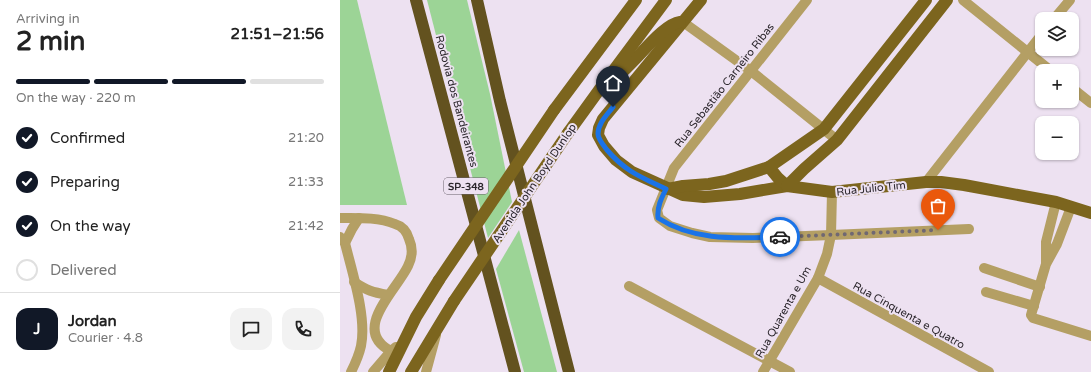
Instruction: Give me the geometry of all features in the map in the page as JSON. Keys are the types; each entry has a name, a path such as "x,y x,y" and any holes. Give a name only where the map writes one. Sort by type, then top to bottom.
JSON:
{"highway":[{"name":"Rodovia dos Bandeirantes","path":"416,0 515,372"},
{"path":"478,0 500,101 569,372"}],"main road":[{"path":"389,372 422,306 439,280 554,110 636,0"},
{"name":"Avenida John Boyd Dunlop","path":"411,372 454,300 568,133 666,0"},
{"path":"602,86 620,75 661,33 673,24 683,22 701,0"},
{"path":"666,189 726,181 769,167 824,129 926,0"},
{"path":"769,167 787,186 837,140 948,0"},
{"name":"Rua Júlio Tim","path":"683,22 603,119 598,135 604,146 616,160 632,172 666,189 683,195 704,197 740,194 787,186 832,192 926,182 964,185 1056,202 1091,214"}],"street":[{"name":"Rua Sebastião Carneiro Ribas","path":"807,0 674,168 657,210 658,218 670,226 710,237 753,238 831,235"},
{"path":"963,0 1043,64"},
{"path":"1060,12 1070,0"},
{"path":"683,22 751,71 837,140"},
{"path":"926,182 1035,43"},
{"path":"1079,94 1091,103"},
{"name":"Rua Quarenta e Um","path":"763,372 818,278 827,254 831,235 832,192"},
{"path":"1046,264 1046,242 1056,202"},
{"path":"1071,208 1057,244 1046,264 1031,315 1033,318 1091,336"},
{"path":"340,218 359,218 397,224 409,237 412,249 409,265 388,295 377,317 375,328 377,338 382,347 391,351"},
{"path":"351,372 357,360 361,345 362,326 360,306 343,240 359,218"},
{"path":"831,235 969,228"},
{"path":"984,268 1040,287"},
{"name":"Rua Cinquenta e Quatro","path":"818,278 989,372"},
{"path":"354,282 367,291 388,295"},
{"path":"629,286 790,372"},
{"path":"986,292 1034,306"},
{"path":"426,372 439,324"},
{"path":"373,372 391,351 403,343"}],"green space":[{"path":"340,0 357,0 407,205 340,205"},
{"path":"427,0 467,0 490,94 512,202 488,238"},
{"path":"519,230 557,372 524,372 496,269"}],"way so far":[{"path":"780,237 938,230"}],"route":[{"path":"613,107 603,119 598,135 604,146 616,160 632,172 666,189 657,210 658,218 670,226 710,237 780,237"}]}
